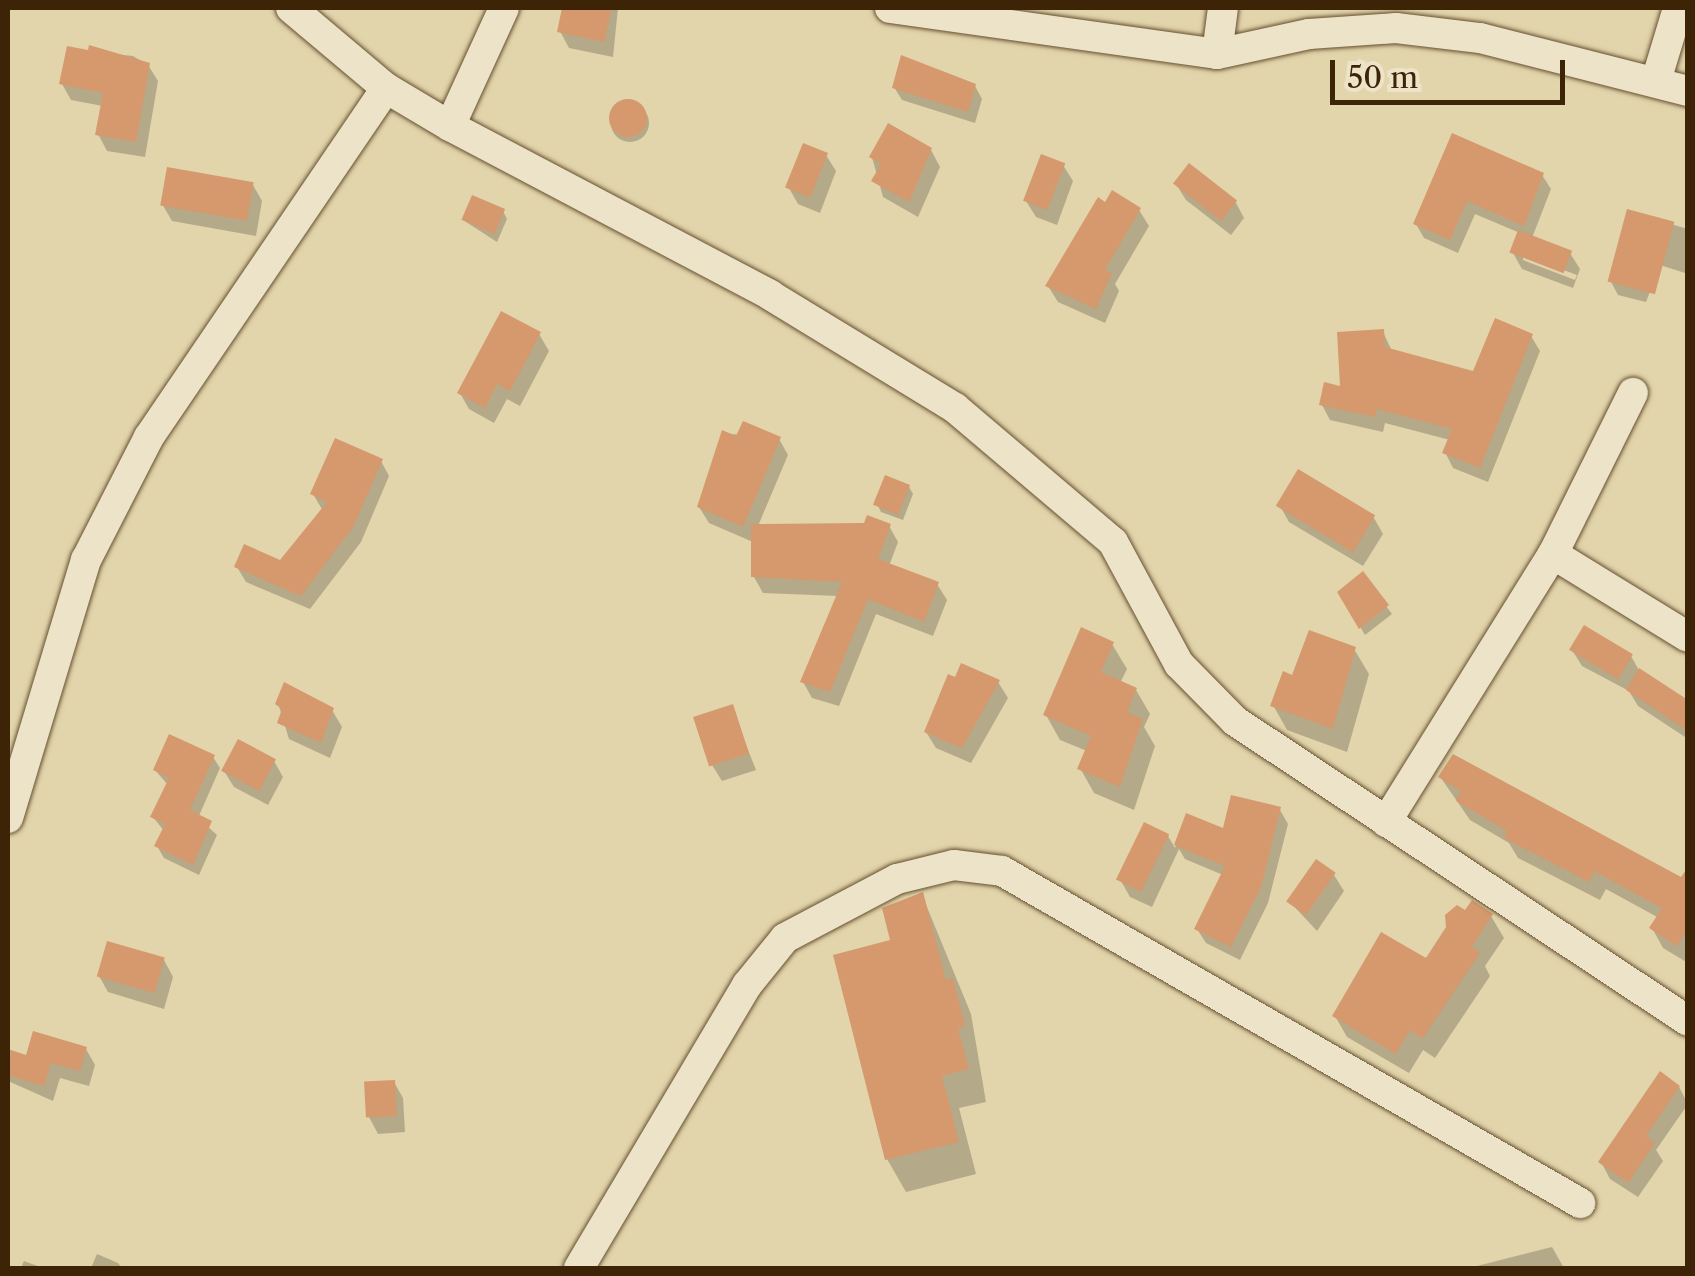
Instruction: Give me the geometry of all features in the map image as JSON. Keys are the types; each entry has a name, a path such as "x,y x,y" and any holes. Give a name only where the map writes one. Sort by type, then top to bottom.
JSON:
{"street":[{"path":"291,8 386,88 450,126 770,295 954,408 1113,542 1179,664 1235,722 1688,1020"},
{"path":"450,126 504,8"},
{"path":"890,8 1217,54 1309,34 1396,28 1480,38 1688,91"},
{"path":"1217,54 1223,8"},
{"path":"1656,81 1678,8"},
{"path":"8,818 86,560 149,437 386,88"},
{"path":"1386,822 1553,554 1634,393"},
{"path":"1553,554 1688,637"},
{"path":"579,1268 747,984 785,938 898,879 954,865 1002,871 1580,1203"}],"building":[{"path":"562,8 612,8 604,42 557,32"},
{"path":"89,45 150,63 136,142 95,135 103,93 59,84 67,46 88,50"},
{"path":"901,55 976,84 968,112 892,88"},
{"path":"628,99 642,104 647,118 642,132 628,137 614,132 609,118 614,104"},
{"path":"888,123 932,148 909,202 871,181 881,164 869,157"},
{"path":"1452,133 1544,173 1524,226 1467,201 1450,240 1413,224"},
{"path":"803,143 828,153 810,198 785,188"},
{"path":"1041,154 1065,163 1047,210 1023,201"},
{"path":"1189,163 1237,201 1221,221 1173,183"},
{"path":"167,167 254,182 247,221 160,205"},
{"path":"1112,190 1141,208 1105,270 1112,273 1096,309 1045,286 1098,197 1105,202"},
{"path":"472,195 505,209 495,234 461,220"},
{"path":"1627,209 1674,222 1655,294 1608,281"},
{"path":"1518,230 1572,251 1564,273 1509,252"},
{"path":"501,311 541,332 510,391 497,384 485,408 457,393"},
{"path":"1495,318 1533,334 1480,468 1442,453 1452,429 1377,409 1375,417 1319,405 1324,382 1340,386 1337,332 1384,329 1385,347 1473,371"},
{"path":"743,421 781,437 743,527 697,507 722,430 736,436"},
{"path":"335,438 383,459 353,527 301,596 234,567 244,544 280,560 327,502 310,494"},
{"path":"1298,469 1375,515 1353,552 1276,506"},
{"path":"885,475 910,485 898,515 873,505"},
{"path":"867,515 891,524 878,559 939,582 924,622 868,599 830,692 800,682 842,582 751,577 751,524 864,523"},
{"path":"1363,571 1389,605 1359,629 1337,592"},
{"path":"1584,625 1633,654 1618,679 1569,650"},
{"path":"1081,627 1114,642 1101,672 1137,688 1127,712 1143,719 1120,787 1077,769 1091,736 1043,715"},
{"path":"1309,630 1356,647 1333,729 1270,706 1283,671 1292,675"},
{"path":"961,663 1000,680 962,748 924,732 948,674 955,677"},
{"path":"1639,668 1688,700 1688,731 1626,690"},
{"path":"284,682 334,708 321,743 277,723 282,709 275,704"},
{"path":"733,704 749,753 709,766 693,717"},
{"path":"169,734 215,755 190,810 212,821 193,865 154,846 165,824 150,817 169,778 153,770"},
{"path":"238,739 276,759 259,791 221,771"},
{"path":"1453,754 1681,877 1688,867 1688,929 1677,946 1649,928 1662,908 1594,871 1589,882 1504,838 1507,831 1456,801 1461,791 1438,777"},
{"path":"1231,795 1281,807 1261,887 1231,947 1194,929 1225,866 1174,845 1186,813 1223,828"},
{"path":"1144,822 1169,834 1141,892 1116,880"},
{"path":"1316,859 1336,873 1306,915 1286,902"},
{"path":"923,892 946,980 953,978 965,1026 958,1028 969,1069 942,1076 959,1142 885,1160 833,955 890,940 882,908"},
{"path":"1472,900 1493,914 1472,947 1480,953 1422,1039 1410,1030 1396,1054 1332,1016 1381,932 1426,958 1446,927 1445,915 1457,905 1465,910"},
{"path":"107,941 165,958 154,993 97,977"},
{"path":"33,1031 87,1047 80,1071 51,1063 44,1086 8,1075 8,1049 26,1055"},
{"path":"1660,1071 1680,1086 1646,1136 1655,1143 1628,1183 1598,1162"},
{"path":"395,1080 397,1116 366,1118 364,1082"}]}
